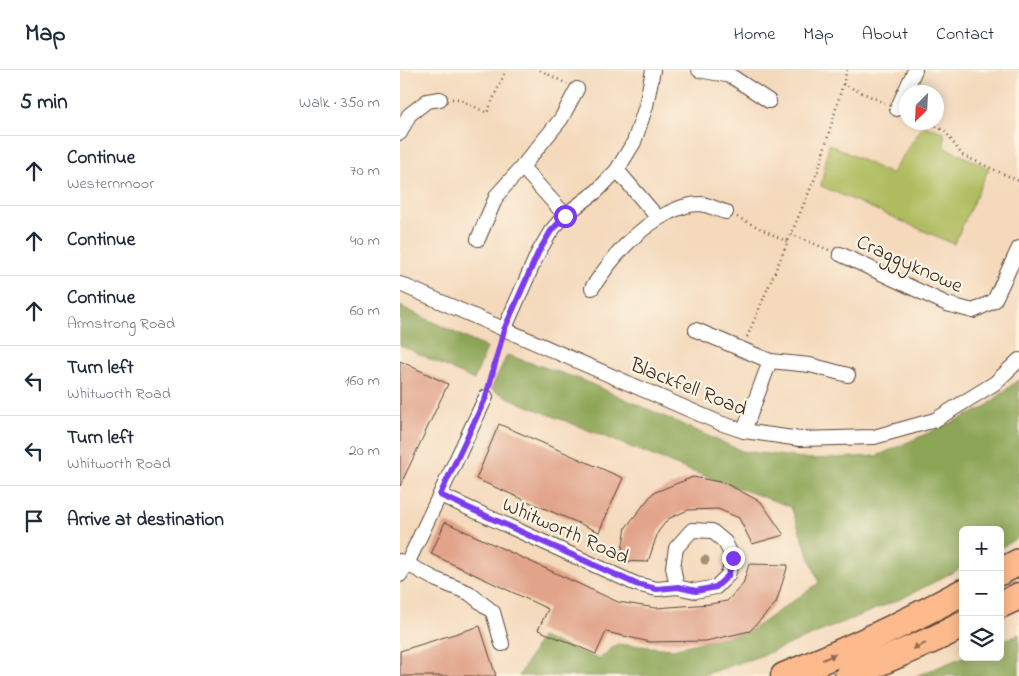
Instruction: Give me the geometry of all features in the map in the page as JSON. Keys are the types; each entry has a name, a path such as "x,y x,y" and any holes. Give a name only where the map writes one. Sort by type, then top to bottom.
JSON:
{"highway":[{"path":"1002,571 1019,562"},
{"path":"784,676 911,620 959,594"},
{"path":"1004,603 1019,596"},
{"path":"848,676 934,639 959,626"}],"street":[{"path":"504,330 538,253 551,231 565,216 597,191 617,170 634,142 646,106 653,70"},
{"path":"699,70 731,76 769,101"},
{"path":"897,109 914,70"},
{"path":"478,239 498,195 560,119 577,89"},
{"path":"400,132 409,115 427,101 440,99"},
{"path":"522,167 565,216"},
{"path":"617,170 658,218"},
{"path":"592,288 620,250 658,218 683,206 702,204 726,212"},
{"name":"Craggyknowe","path":"840,254 947,304 973,311 994,301 1019,248"},
{"name":"Blackfell Road","path":"400,284 720,424 744,431 800,439 874,437 935,420 995,383 1019,360"},
{"path":"696,330 770,361 810,365 848,375"},
{"path":"744,431 770,361"},
{"path":"486,397 440,495 402,567 469,593 493,612 502,644"},
{"name":"Whitworth Road","path":"440,495 636,584 657,589 678,587 696,591 716,587 728,576 733,558 725,542 712,531 692,530 676,548 674,567 678,587"}],"path":[{"path":"440,99 459,99 487,113 506,70"},
{"path":"540,70 577,89"},
{"path":"742,350 818,171 848,70"},
{"path":"843,84 897,109"},
{"path":"943,130 962,154 1019,181"},
{"path":"726,212 788,242"},
{"path":"791,234 840,254"},
{"path":"486,397 504,330"}],"green space":[{"path":"920,130 944,132 944,147 989,168 954,244 821,186 829,144 891,174"},
{"path":"400,306 487,348 474,380 400,345"},
{"path":"507,355 580,379 742,451 812,459 877,456 984,408 1019,379 1019,537 1004,546 1004,526 959,526 959,569 903,598 763,655 700,676 519,676 541,637 599,659 617,644 672,649 750,631 819,583 791,507 691,471 520,403 491,389"},
{"path":"1019,634 1019,676 916,676 959,659 959,661 1004,661 1004,640"}],"building":[{"path":"400,361 448,384 400,486"},
{"path":"499,424 623,478 599,532 476,479"},
{"path":"693,477 725,483 761,502 784,535 752,544 739,518 718,509 688,510 668,519 658,532 648,562 620,561 626,527 653,493"},
{"path":"445,522 618,602 656,608 727,601 743,584 749,564 788,565 776,603 750,631 706,641 650,642 606,632 596,654 538,630 548,609 431,554"},
{"path":"480,626 496,676 400,676 400,651"}],"route":[{"path":"565,216 551,231 538,253 504,330 486,397 440,495 636,584 657,589 678,587 696,591 716,587 728,576 733,558"}]}
